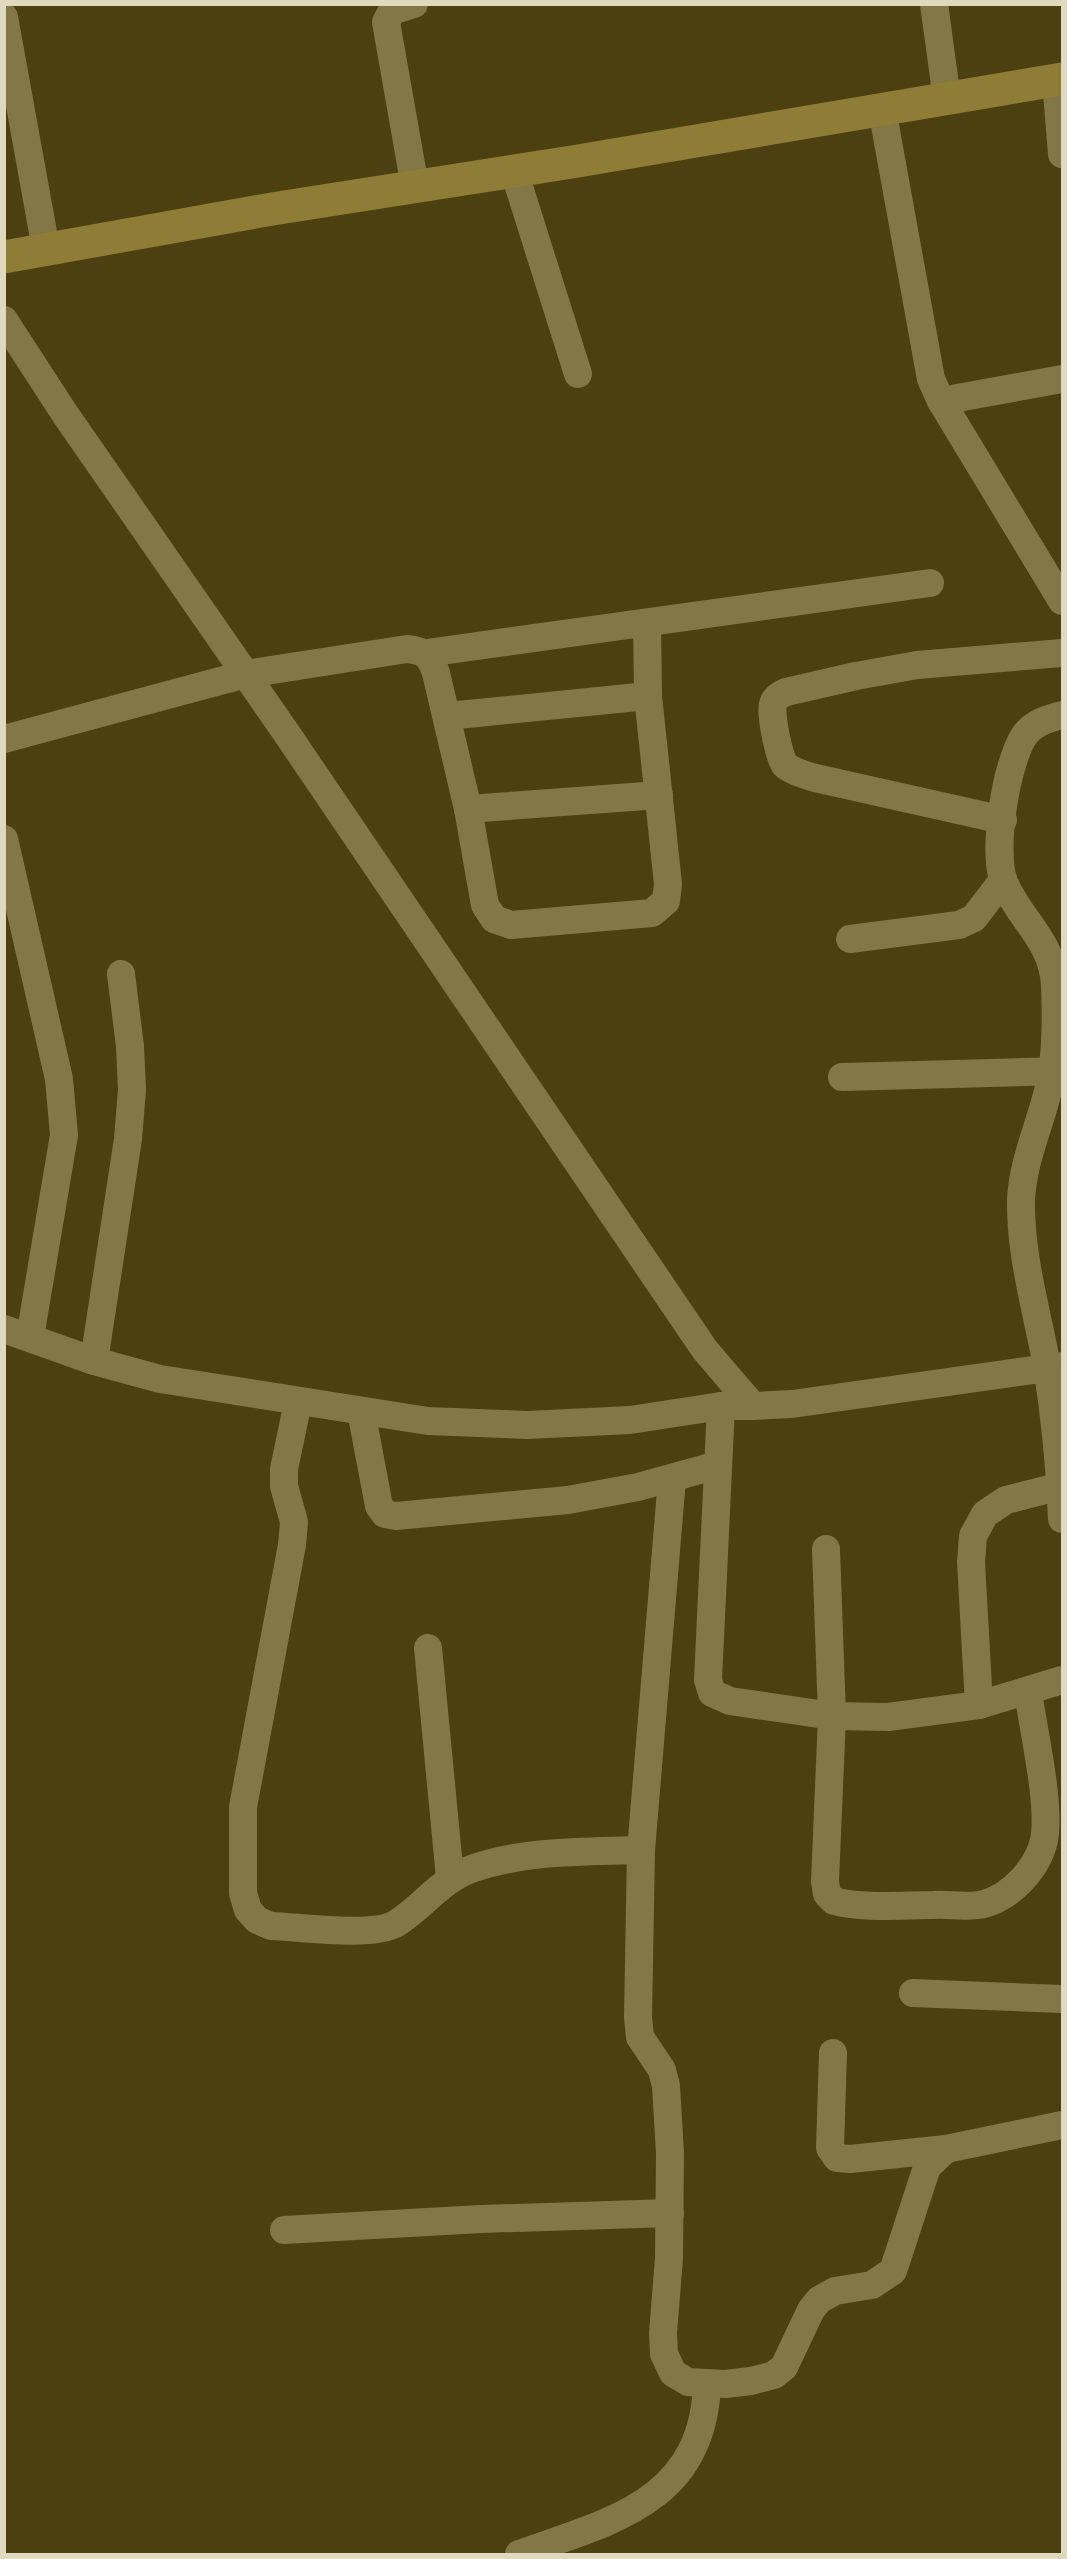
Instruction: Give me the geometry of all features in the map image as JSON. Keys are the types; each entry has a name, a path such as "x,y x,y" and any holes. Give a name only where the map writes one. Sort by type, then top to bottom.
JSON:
{"main road":[{"path":"4,257 1059,80"}],"street":[{"path":"414,4 392,12 387,22 415,187"},
{"path":"934,4 947,99"},
{"path":"4,17 46,249"},
{"path":"1059,80 1062,154"},
{"path":"882,109 931,379 941,401 1062,601"},
{"path":"514,171 578,374"},
{"path":"4,320 65,414 246,674 698,1340 727,1379 753,1406"},
{"path":"941,401 1062,378"},
{"path":"4,739 246,674 407,649 427,653 930,583"},
{"path":"427,653 434,666 448,716 468,809 484,905 494,919 511,925 652,913 666,901 668,884 648,696 646,623"},
{"path":"1003,820 811,777 795,771 784,764 780,754 772,707 776,698 786,692 856,676 917,665 1062,653"},
{"path":"448,716 648,696"},
{"path":"1062,715 1042,720 1025,735 1011,761 1000,857 1003,879 1012,898 1040,936 1051,961 1055,986 1057,1072 1026,1160 1021,1200 1025,1248 1055,1367 1062,1519"},
{"path":"468,809 659,795"},
{"path":"4,839 59,1079 64,1135 17,1333 94,1361 160,1379 428,1421 527,1425 630,1419 721,1406 792,1404 1055,1367"},
{"path":"850,939 959,925 974,918 1003,879"},
{"path":"94,1361 128,1139 132,1090 130,1046 121,974"},
{"path":"842,1077 1057,1072"},
{"path":"298,1402 284,1469 284,1486 294,1522 292,1545 243,1807 241,1873 248,1910 257,1920 271,1926 380,1930 407,1915 450,1878 474,1868 552,1853 641,1850"},
{"path":"721,1406 708,1680 712,1693 730,1701 832,1716 888,1717 979,1705 1062,1680"},
{"path":"361,1411 379,1506 385,1514 396,1516 568,1500 672,1479 718,1465"},
{"path":"672,1479 641,1850 638,2017 640,2037 665,2078 670,2153 670,2213 664,2354 673,2373 688,2382 707,2384 751,2381 774,2375 784,2367 811,2310 819,2300 835,2291 872,2285 893,2271 900,2258 909,2216 927,2167 946,2149"},
{"path":"979,1705 971,1562 974,1536 985,1514 1006,1500 1060,1486"},
{"path":"826,1549 832,1716 825,1882 827,1894 834,1901 847,1904 983,1904 1005,1894 1021,1881 1034,1863 1044,1841 1045,1813 1028,1691"},
{"path":"428,1648 450,1878"},
{"path":"913,1993 1062,1999"},
{"path":"833,2053 830,2148 837,2158 850,2159 946,2149 1062,2124"},
{"path":"284,2230 482,2219 670,2213"},
{"path":"519,2554 623,2515 655,2497 672,2481 690,2452 702,2423 707,2384"}]}
